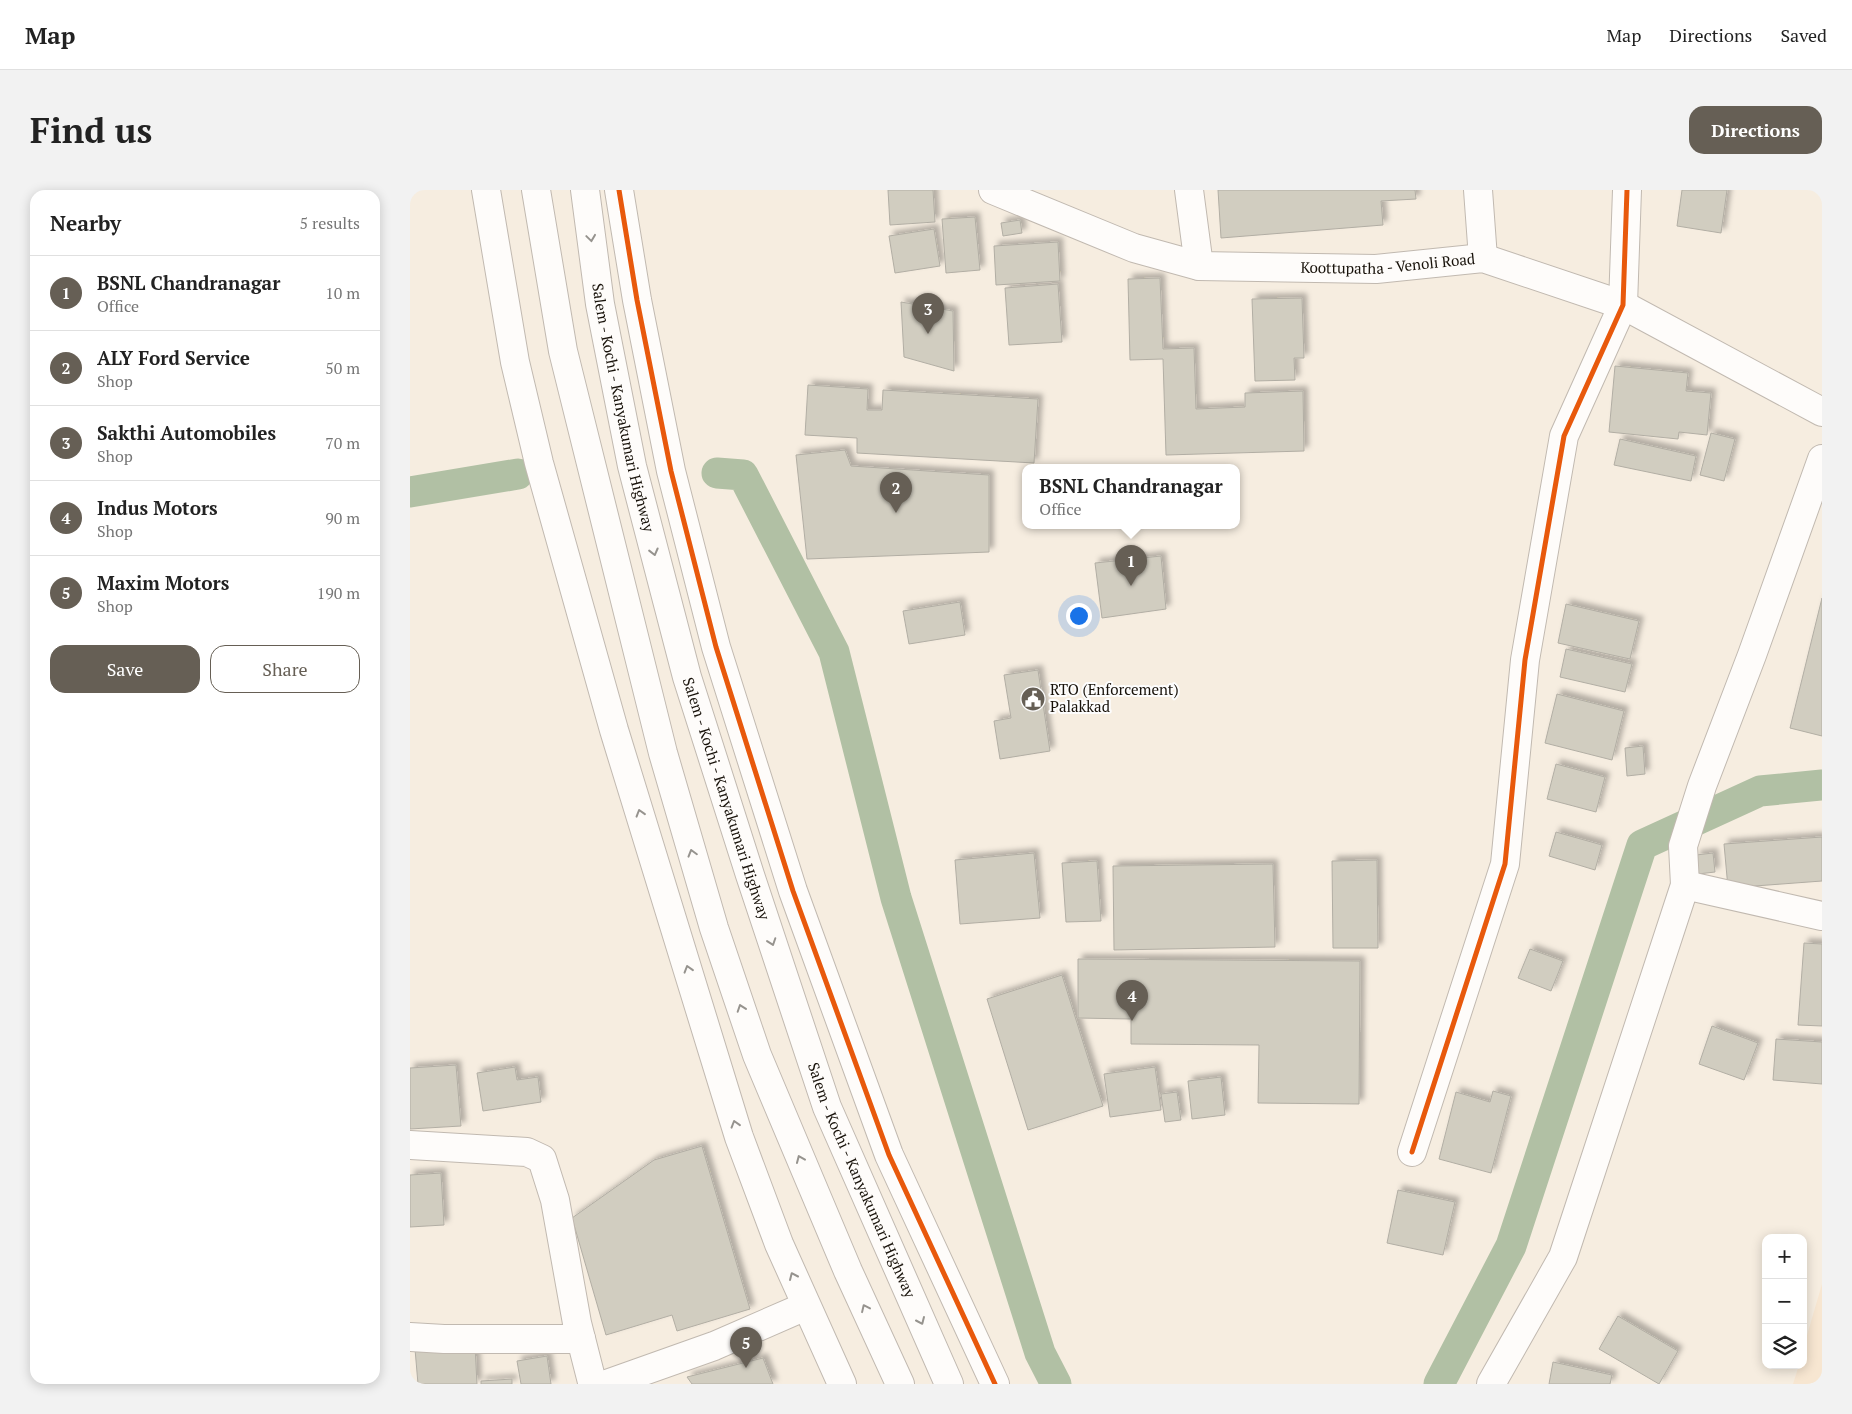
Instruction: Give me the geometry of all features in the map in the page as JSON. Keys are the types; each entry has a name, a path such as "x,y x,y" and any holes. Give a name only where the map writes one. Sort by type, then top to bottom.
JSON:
{"main road":[{"path":"486,190 515,362 535,444 611,720 739,1137 778,1244 842,1384"},
{"path":"536,190 563,351 663,754 714,928 757,1056 848,1271 900,1384"},
{"name":"Salem - Kochi - Kanyakumari Highway","path":"584,190 600,304 632,466 687,677 827,1107 948,1384"},
{"path":"619,190 637,300 671,471 716,647 793,891 889,1155 995,1384"},
{"name":"Koottupatha - Venoli Road","path":"993,190 1134,248 1199,266 1376,269 1483,258 1623,305 1822,412"},
{"path":"1188,190 1199,266"},
{"path":"1478,190 1483,258"},
{"path":"1412,1152 1505,864 1525,660 1564,436 1623,305 1627,190"},
{"path":"1491,1384 1562,1256 1685,885 1682,846 1702,786 1822,459"},
{"path":"1685,885 1822,916"},
{"path":"410,1145 528,1152 542,1159 556,1200 581,1339 592,1382 600,1384"},
{"path":"607,1384 714,1346 806,1306"},
{"path":"410,1337 444,1339 581,1339"}],"shaded area":[{"path":"1822,1284 1822,1384 1793,1384 1798,1369 1807,1369 1807,1335"}],"building":[{"path":"888,190 933,190 935,222 890,225"},
{"path":"1218,190 1415,190 1416,199 1381,201 1383,225 1221,238"},
{"path":"1682,190 1727,190 1721,233 1677,226"},
{"path":"975,217 980,270 946,273 942,219"},
{"path":"1020,220 1022,233 1003,236 1001,223"},
{"path":"934,229 940,266 895,273 889,236"},
{"path":"1058,242 1060,281 996,285 994,246"},
{"path":"1160,278 1163,349 1194,348 1196,409 1245,407 1245,393 1303,391 1304,451 1166,455 1163,359 1130,360 1128,279"},
{"path":"1058,284 1062,342 1009,345 1005,288"},
{"path":"1302,298 1304,358 1294,358 1295,380 1255,381 1252,299"},
{"path":"901,302 953,311 954,371 904,357"},
{"path":"1615,366 1688,373 1686,391 1711,393 1707,435 1679,432 1678,439 1609,432"},
{"path":"808,385 868,389 867,410 882,410 883,390 1038,399 1034,463 857,453 857,438 805,435"},
{"path":"1711,433 1735,439 1724,481 1700,475"},
{"path":"1620,439 1696,456 1691,481 1614,465"},
{"path":"845,450 851,466 989,475 989,552 807,559 796,455"},
{"path":"1161,556 1166,609 1102,618 1095,563"},
{"path":"1822,598 1822,736 1790,728"},
{"path":"960,602 965,635 909,644 903,611"},
{"path":"1566,604 1639,621 1630,659 1558,643"},
{"path":"1566,649 1632,664 1625,692 1560,677"},
{"path":"1038,670 1050,751 1000,759 994,721 1011,718 1004,675"},
{"path":"1557,694 1624,711 1612,760 1545,743"},
{"path":"1643,746 1645,774 1627,776 1625,748"},
{"path":"1556,764 1605,777 1596,812 1547,799"},
{"path":"1556,832 1602,845 1595,870 1549,856"},
{"path":"1822,837 1822,881 1728,888 1724,844"},
{"path":"1034,853 1040,918 960,924 955,860"},
{"path":"1713,853 1715,872 1698,874 1696,855"},
{"path":"1377,860 1378,948 1333,948 1332,861"},
{"path":"1097,861 1101,921 1066,922 1062,863"},
{"path":"1273,864 1275,947 1114,950 1113,866"},
{"path":"1804,943 1822,944 1822,1026 1798,1025"},
{"path":"1530,949 1563,961 1551,991 1518,978"},
{"path":"1078,959 1360,961 1359,1104 1258,1103 1259,1045 1131,1044 1131,1019 1078,1018"},
{"path":"1062,975 1103,1106 1028,1130 987,999"},
{"path":"1712,1026 1758,1043 1744,1080 1699,1064"},
{"path":"1776,1039 1822,1042 1822,1084 1773,1080"},
{"path":"456,1065 461,1126 410,1129 410,1068"},
{"path":"515,1067 517,1080 538,1077 541,1102 483,1111 477,1073"},
{"path":"1155,1067 1161,1110 1110,1117 1104,1074"},
{"path":"1221,1077 1225,1115 1192,1119 1188,1081"},
{"path":"1493,1091 1511,1096 1491,1173 1439,1159 1456,1092 1490,1102"},
{"path":"1177,1092 1181,1120 1165,1122 1161,1094"},
{"path":"702,1146 750,1309 677,1331 672,1315 606,1335 572,1218 654,1160"},
{"path":"441,1173 444,1225 410,1227 410,1175"},
{"path":"1398,1190 1455,1202 1443,1255 1387,1243"},
{"path":"1618,1316 1678,1351 1659,1384 1599,1349"},
{"path":"475,1346 477,1384 418,1384 415,1349"},
{"path":"547,1356 551,1384 521,1384 517,1361"},
{"path":"763,1358 773,1384 692,1384 687,1377"},
{"path":"1553,1362 1612,1375 1610,1384 1549,1384"},
{"path":"512,1379 512,1384 481,1384 481,1381"}],"waterway":[{"path":"717,473 743,475 834,652 896,898 1040,1353 1056,1384"},
{"path":"410,492 518,474"},
{"path":"1439,1384 1511,1246 1642,845 1760,791 1822,785"}],"cycle path":[{"path":"619,190 637,300 671,471 716,647 793,891 889,1155 995,1384"},
{"path":"1412,1152 1505,864 1525,660 1564,436 1623,305 1627,190"}],"place":[{"name":"Sakthi Automobiles","path":"928,334"},
{"name":"ALY Ford Service","path":"896,513"},
{"name":"BSNL Chandranagar","path":"1131,586"},
{"name":"RTO (Enforcement) Palakkad","path":"1033,699"},
{"name":"Indus Motors","path":"1132,1021"},
{"name":"Maxim Motors","path":"746,1368"}]}
